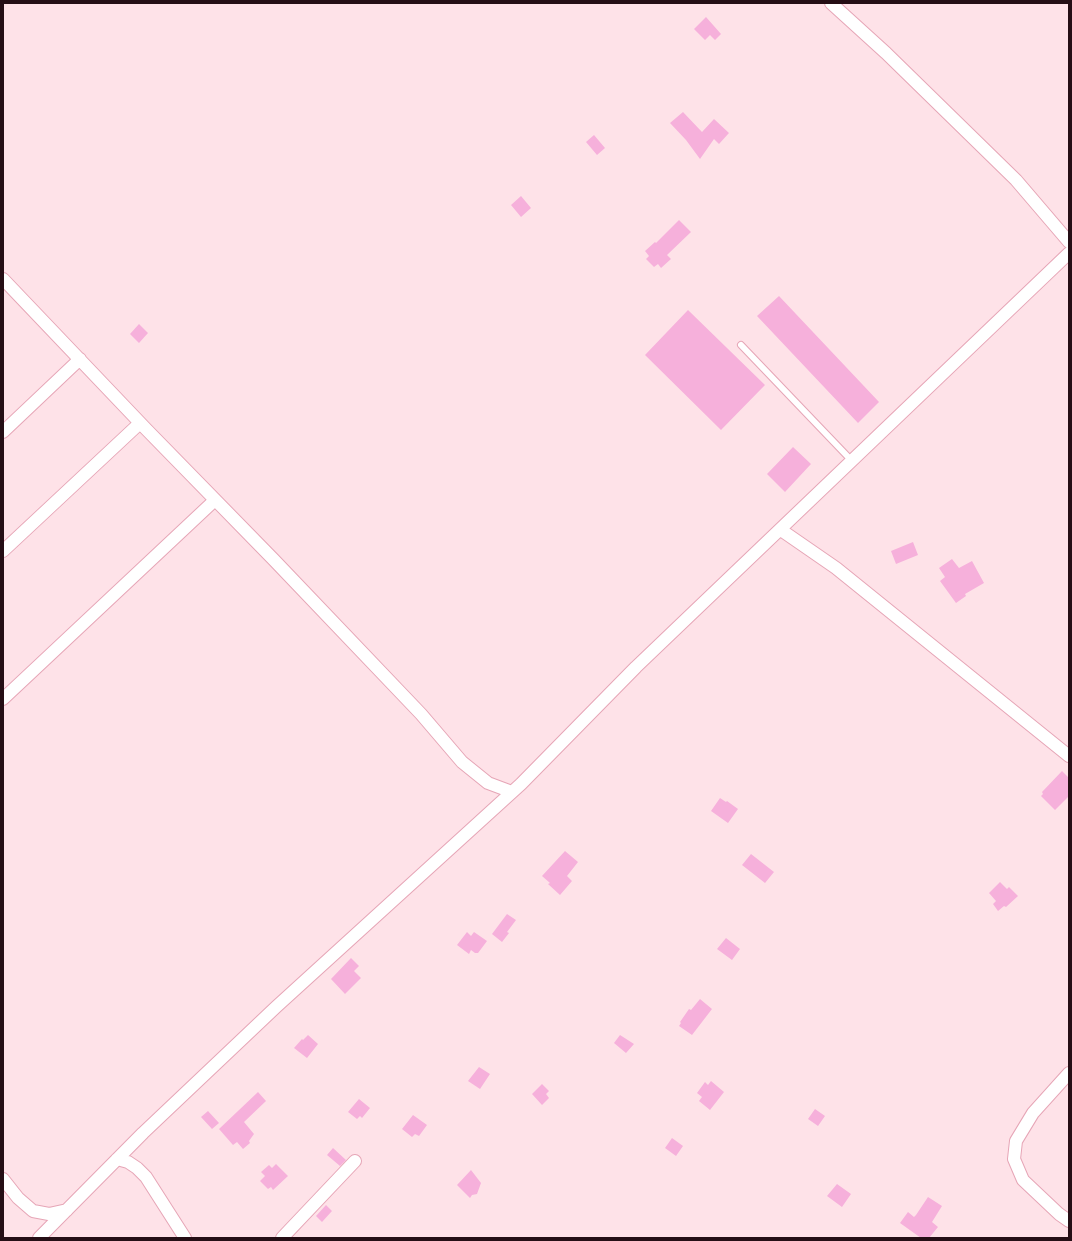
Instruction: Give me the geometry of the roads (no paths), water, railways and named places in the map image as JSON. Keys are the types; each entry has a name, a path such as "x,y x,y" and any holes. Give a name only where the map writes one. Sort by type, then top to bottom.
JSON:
{"street":[{"path":"831,3 886,53 1016,180 1069,242"},
{"path":"39,1238 142,1133 276,1007 512,792 636,667 1069,253"},
{"path":"3,279 140,423 422,714 462,762 488,783 512,792"},
{"path":"3,432 80,359"},
{"path":"3,551 140,423"},
{"path":"3,699 215,500"},
{"path":"781,530 836,568 1069,756"},
{"path":"1069,1073 1033,1113 1016,1141 1014,1159 1023,1180 1059,1214 1069,1221"},
{"path":"117,1159 128,1162 146,1177 185,1238"},
{"path":"282,1238 355,1161"},
{"path":"3,1179 18,1198 33,1211 48,1214 67,1210"}],"lane":[{"path":"741,345 852,461"}]}
